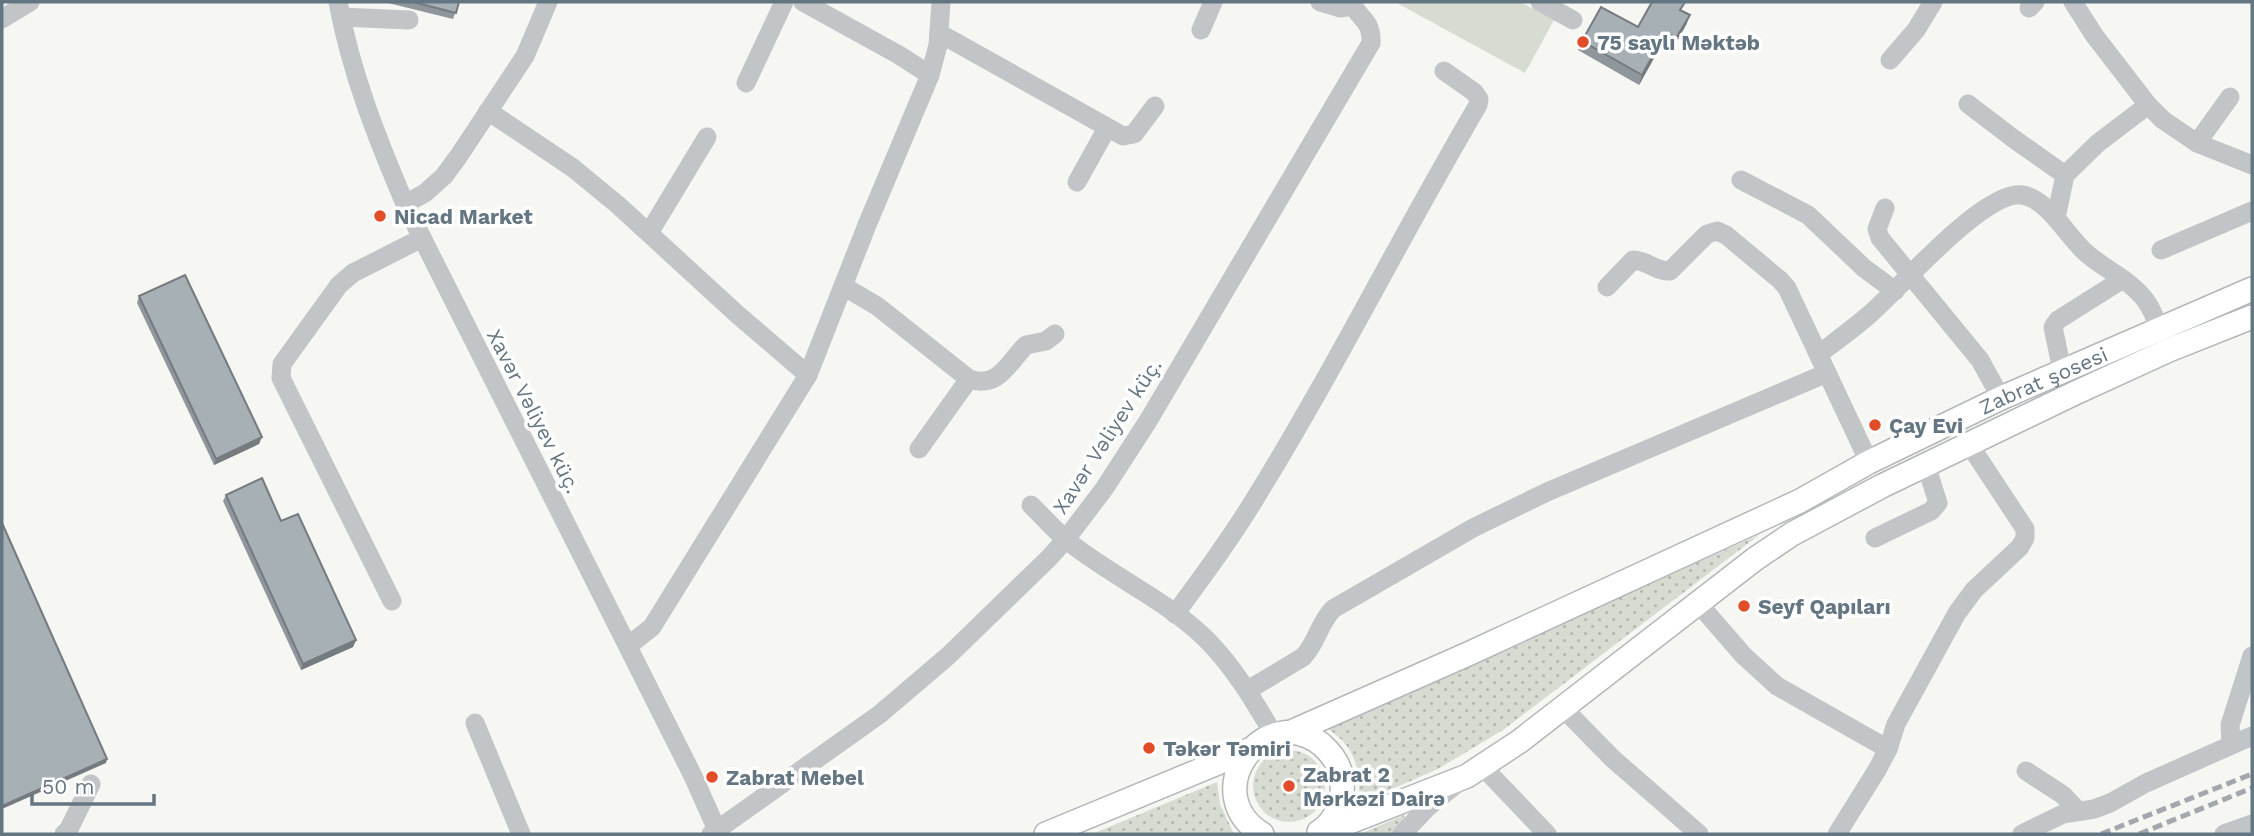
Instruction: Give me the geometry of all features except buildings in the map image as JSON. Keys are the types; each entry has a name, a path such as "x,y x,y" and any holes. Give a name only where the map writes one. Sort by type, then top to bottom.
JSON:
{"main road":[{"name":"Zabrat şosesi","path":"1046,834 1249,750 1261,741 1468,654 1800,501 1869,462 2001,398 2252,289"},
{"name":"Zabrat şosesi","path":"1330,827 1475,771 1563,708 1755,559 1792,534 1969,444 2169,350 2252,317"},
{"path":"1282,734 1304,735 1317,741 1329,751 1337,763 1343,792 1330,827"},
{"path":"1249,750 1238,769 1234,791 1244,818 1258,833"}],"street":[{"path":"2,19 30,2"},
{"path":"405,204 425,193 444,176 525,56 548,2"},
{"path":"746,82 784,2"},
{"path":"803,2 930,75"},
{"path":"628,646 652,627 808,375 930,75 939,33 941,2"},
{"path":"1201,30 1213,2"},
{"path":"1320,2 1340,8 1352,4"},
{"path":"1540,2 1573,20"},
{"path":"1890,60 1916,30 1933,2"},
{"path":"2073,2 2094,35 2148,105 2181,134 2252,166"},
{"name":"Xavər Vəliyev küç.","path":"340,10 364,105 405,204 693,776 714,832 880,714 948,656 1066,539 1104,489 1148,421 1371,43 1367,21 1352,4"},
{"path":"340,10 409,20"},
{"path":"939,33 1123,136 1134,134 1155,106"},
{"path":"1175,614 1255,499 1318,393 1430,187 1478,105 1479,99 1474,92 1444,71"},
{"path":"2197,143 2230,97"},
{"path":"1968,103 2065,175"},
{"path":"2056,218 2065,175 2098,143 2148,105"},
{"path":"488,111 573,168 808,375"},
{"path":"1077,182 1107,128"},
{"path":"649,233 707,137"},
{"path":"1741,180 1808,215 1864,268 1895,291"},
{"path":"1819,354 1868,316 1895,291 1909,273 1982,211 2003,197 2019,194 2031,197 2056,218 2083,250 2123,279 2147,301 2160,330"},
{"path":"1885,208 1877,229 1880,238 1980,360 2001,398"},
{"path":"2161,250 2252,211"},
{"path":"1607,287 1633,260 1641,260 1663,272 1670,271 1707,234 1717,231 1726,235 1780,279 1787,288 1869,462"},
{"path":"392,601 281,378 282,364 339,285 353,274 422,238"},
{"path":"2063,370 2053,327 2058,320 2123,279"},
{"path":"843,286 877,306 969,379 978,383 992,380 1009,366 1026,345 1046,341 1055,334"},
{"path":"1248,690 1304,657 1311,650 1324,618 1333,609 1473,528 1584,476 1827,373"},
{"path":"919,449 969,379"},
{"path":"1837,834 1888,749 1901,713 1956,613 1975,590 2020,547 2025,538 2025,529 1969,444"},
{"path":"1875,538 1931,512 1936,507 1938,503 1926,465"},
{"path":"1031,505 1066,539 1204,637 1226,660 1282,734"},
{"path":"1698,603 1743,655 1777,686 1888,749"},
{"path":"2231,745 2230,726 2252,656"},
{"path":"1563,708 1612,758 1699,834"},
{"path":"475,723 521,834"},
{"path":"2022,834 2063,814 2095,809 2110,803 2146,783 2252,736"},
{"path":"1402,834 1429,806 1475,771 1547,834"},
{"path":"2026,771 2063,795 2078,810"},
{"path":"64,834 91,784"},
{"path":"2229,833 2252,824"}],"shaded area":[{"path":"1395,2 1520,2 1554,20 1525,73"},
{"path":"1759,535 1503,730 1438,769 1392,789 1360,798 1354,758 1344,743 1327,728"},
{"name":"Zabrat 2 Mərkəzi Dairə","path":"1289,750 1303,753 1315,760 1322,772 1325,786 1322,800 1315,812 1303,819 1289,822 1275,819 1263,812 1256,800 1253,786 1256,772 1263,760 1275,753"},
{"path":"1217,782 1220,804 1234,834 1092,834"},
{"path":"1404,815 1405,819 1392,834 1360,834"}],"railway":[{"path":"2101,834 2252,774"},
{"path":"2139,834 2252,788"}],"place":[{"name":"75 saylı Məktəb","path":"1583,42"},
{"name":"Nicad Market","path":"380,216"},
{"name":"Çay Evi","path":"1875,425"},
{"name":"Seyf Qapıları","path":"1744,606"},
{"name":"Təkər Təmiri","path":"1149,748"},
{"name":"Zabrat Mebel","path":"712,777"},
{"name":"Zabrat 2 Mərkəzi Dairə","path":"1289,786"}]}
